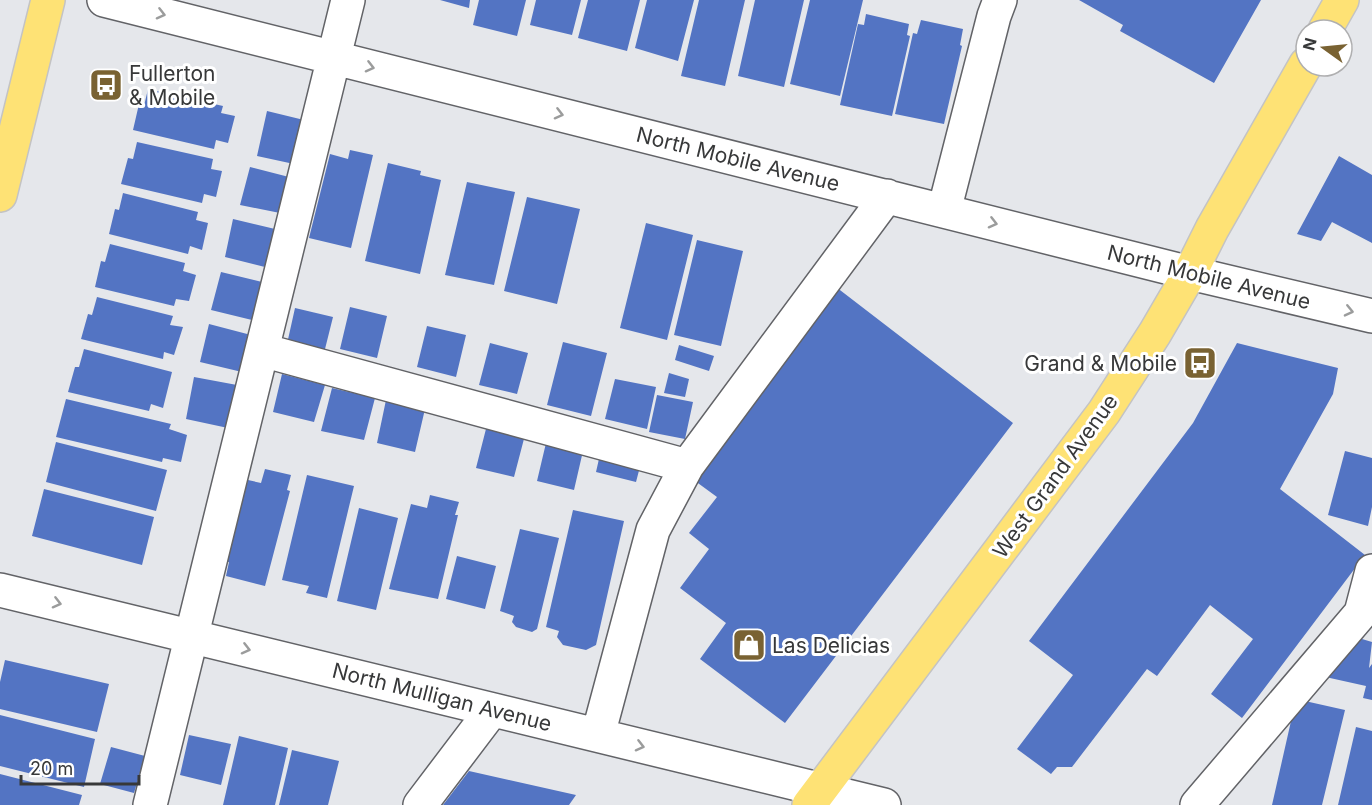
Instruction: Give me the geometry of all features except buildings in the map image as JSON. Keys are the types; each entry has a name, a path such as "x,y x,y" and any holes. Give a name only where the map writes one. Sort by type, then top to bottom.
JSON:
{"main road":[{"path":"0,195 48,0"},
{"path":"1332,18 1342,0"},
{"name":"West Grand Avenue","path":"814,797 1104,412 1155,333 1190,273 1212,229 1298,78"}],"street":[{"name":"North Mobile Avenue","path":"104,0 1190,273 1372,316"},
{"path":"150,805 348,0"},
{"path":"944,211 1000,0"},
{"path":"598,735 653,530 687,466 886,196"},
{"path":"262,350 687,466"},
{"path":"1197,805 1366,614 1372,571"},
{"name":"North Mulligan Avenue","path":"0,590 598,735 814,797 884,805"},
{"path":"420,805 492,710"}],"place":[{"name":"Fullerton & Mobile","path":"106,85"},
{"name":"Grand & Mobile","path":"1200,363"},
{"name":"Las Delicias","path":"749,645"}]}
